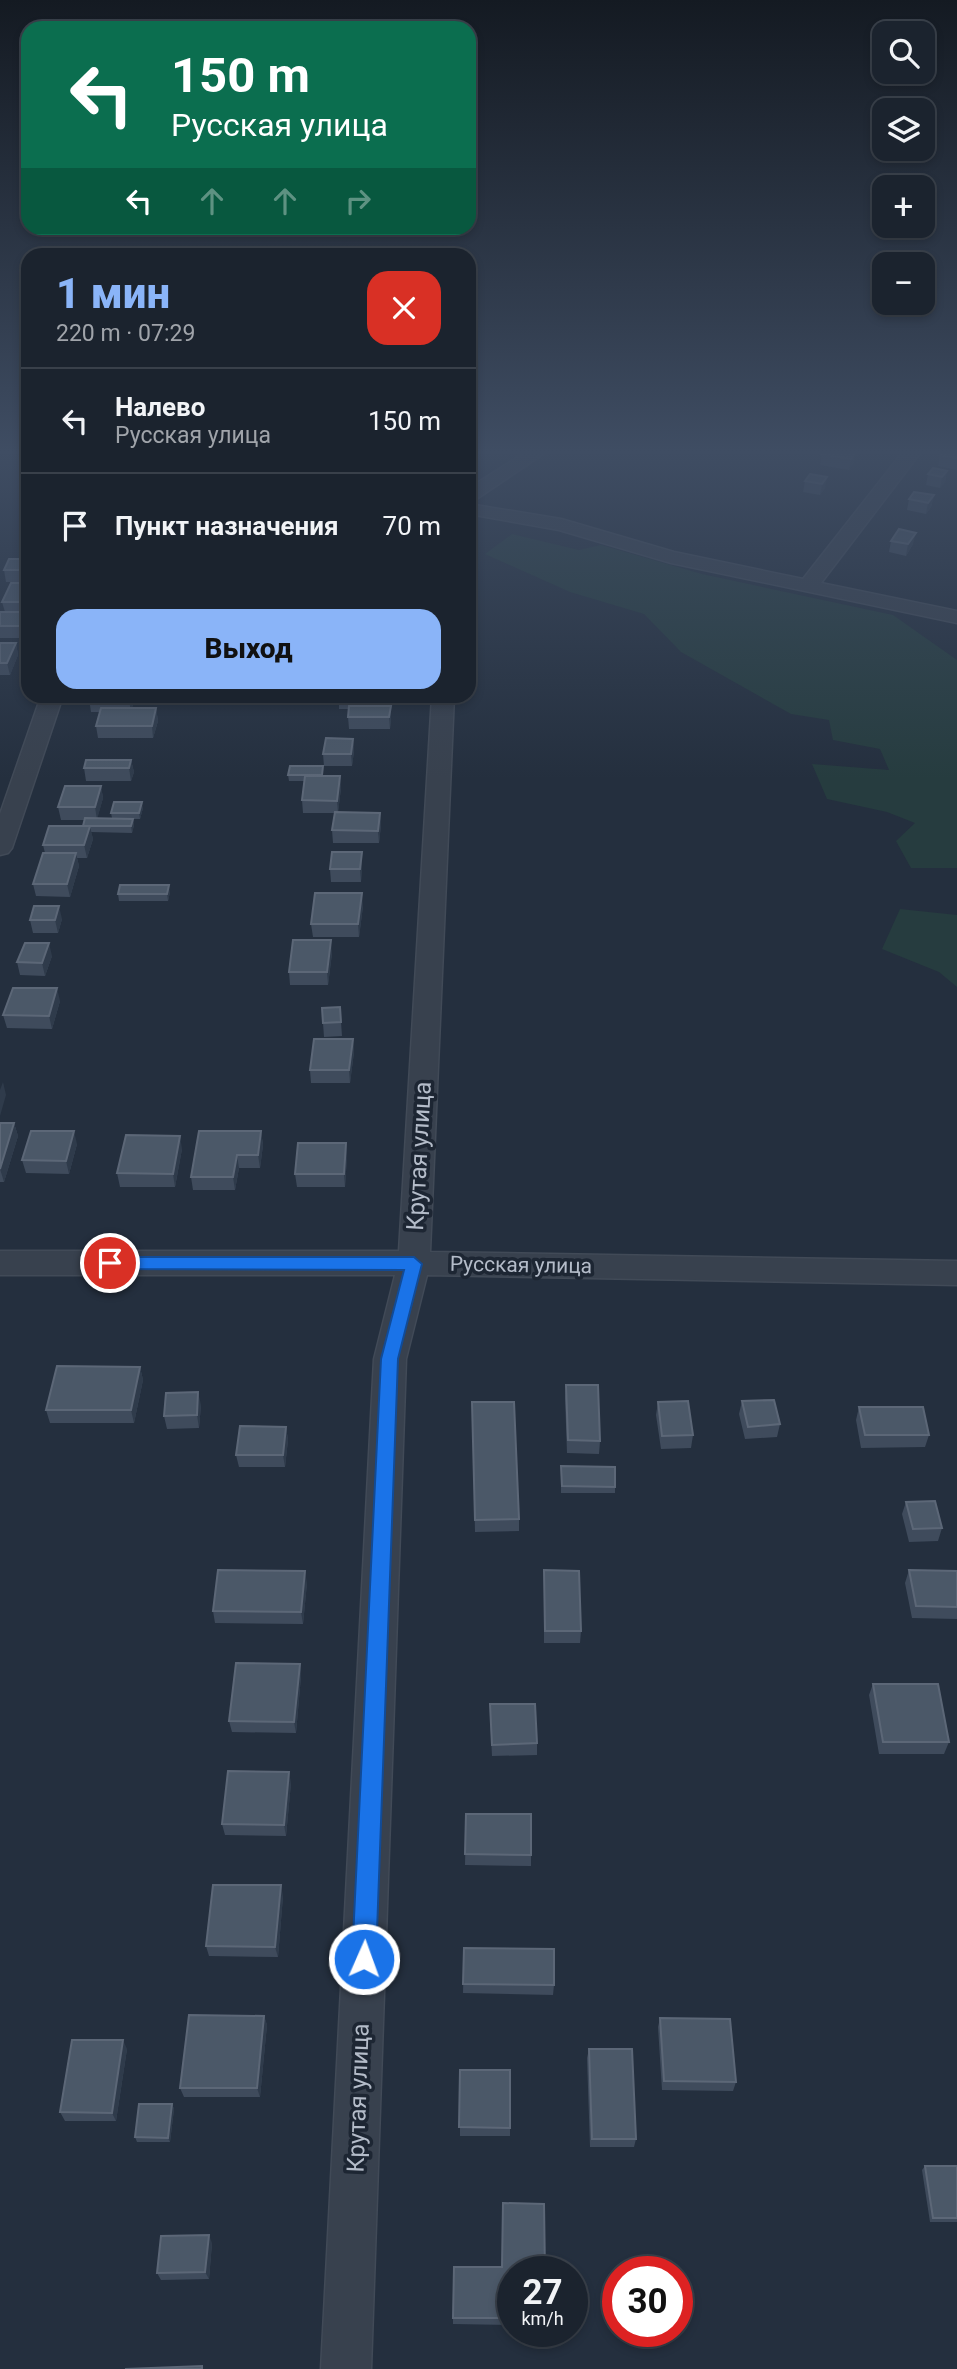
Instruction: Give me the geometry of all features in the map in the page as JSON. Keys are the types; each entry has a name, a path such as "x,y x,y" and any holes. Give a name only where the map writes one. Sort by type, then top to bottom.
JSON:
{"street":[{"path":"682,559 957,617"},
{"path":"807,587 829,559"},
{"path":"0,848 50,703"},
{"name":"Крутая улица","path":"346,2369 390,1359 414,1264 443,703"},
{"name":"Русская улица","path":"0,1263 414,1264 957,1273"}],"green space":[{"path":"495,559 648,559 702,574 893,615 957,660 957,868 911,868 896,841 915,823 887,812 827,799 812,764 889,770 880,749 833,740 829,720 791,714 681,652 644,614 570,592"},
{"path":"900,909 957,915 957,987 939,972 882,949"}],"building":[{"path":"9,559 21,559 21,570 4,570"},
{"path":"11,583 21,583 21,602 2,602"},
{"path":"0,612 21,612 20,626 0,626"},
{"path":"0,643 16,643 7,663 0,663"},
{"path":"349,706 391,706 389,717 348,717"},
{"path":"101,708 156,708 152,726 96,726"},
{"path":"326,738 353,739 351,754 323,754"},
{"path":"86,760 131,760 129,768 84,768"},
{"path":"290,766 323,766 322,775 288,775"},
{"path":"305,776 340,776 337,801 302,800"},
{"path":"65,786 101,786 95,807 58,807"},
{"path":"114,802 142,802 139,813 111,813"},
{"path":"335,812 380,813 378,831 332,830"},
{"path":"85,818 133,819 131,826 83,826"},
{"path":"49,826 90,826 84,845 43,845"},
{"path":"332,852 362,852 360,869 330,869"},
{"path":"43,853 76,853 67,884 33,884"},
{"path":"120,885 169,885 167,894 118,894"},
{"path":"315,893 362,893 358,924 311,924"},
{"path":"34,906 59,906 55,920 30,920"},
{"path":"293,940 331,940 327,972 289,972"},
{"path":"25,943 49,943 42,963 17,962"},
{"path":"13,988 57,988 49,1016 3,1015"},
{"path":"340,1007 341,1022 323,1023 322,1008"},
{"path":"314,1039 353,1039 349,1070 310,1070"},
{"path":"0,1123 14,1123 0,1169"},
{"path":"31,1131 74,1131 66,1161 22,1160"},
{"path":"199,1131 261,1131 258,1155 237,1155 233,1177 191,1177"},
{"path":"126,1135 180,1136 173,1174 117,1173"},
{"path":"298,1143 346,1143 344,1174 295,1174"},
{"path":"57,1366 140,1367 131,1410 46,1410"},
{"path":"566,1385 598,1385 600,1441 568,1440"},
{"path":"198,1392 197,1415 164,1416 166,1393"},
{"path":"774,1400 780,1424 748,1427 742,1401"},
{"path":"688,1401 693,1435 662,1436 658,1402"},
{"path":"472,1402 514,1402 519,1519 475,1520"},
{"path":"859,1407 923,1407 929,1435 865,1435"},
{"path":"240,1426 286,1427 283,1455 236,1455"},
{"path":"561,1466 615,1467 615,1487 562,1486"},
{"path":"935,1501 942,1528 913,1529 906,1502"},
{"path":"218,1570 305,1571 301,1612 213,1611"},
{"path":"544,1570 579,1571 581,1631 545,1631"},
{"path":"909,1570 957,1571 957,1607 916,1606"},
{"path":"236,1663 300,1664 294,1722 229,1721"},
{"path":"873,1684 938,1684 949,1742 883,1742"},
{"path":"490,1704 535,1704 537,1743 492,1745"},
{"path":"228,1771 289,1772 284,1825 222,1824"},
{"path":"466,1814 531,1814 531,1855 465,1854"},
{"path":"213,1885 281,1885 275,1947 206,1946"},
{"path":"464,1948 554,1949 554,1985 463,1984"},
{"path":"189,2015 264,2016 257,2088 180,2088"},
{"path":"660,2018 730,2019 736,2082 664,2081"},
{"path":"72,2040 123,2040 112,2113 60,2112"},
{"path":"589,2049 632,2049 636,2139 592,2139"},
{"path":"460,2070 510,2070 510,2128 459,2127"},
{"path":"139,2104 172,2104 168,2138 135,2137"},
{"path":"925,2166 957,2166 957,2218 933,2218"},
{"path":"503,2203 544,2204 545,2256 502,2256"},
{"path":"209,2235 205,2272 157,2273 161,2236"},
{"path":"454,2267 497,2267 497,2318 453,2318"},
{"path":"202,2366 202,2369 125,2369"}],"route":[{"path":"110,1263 414,1264 390,1359 364,1959"}]}
